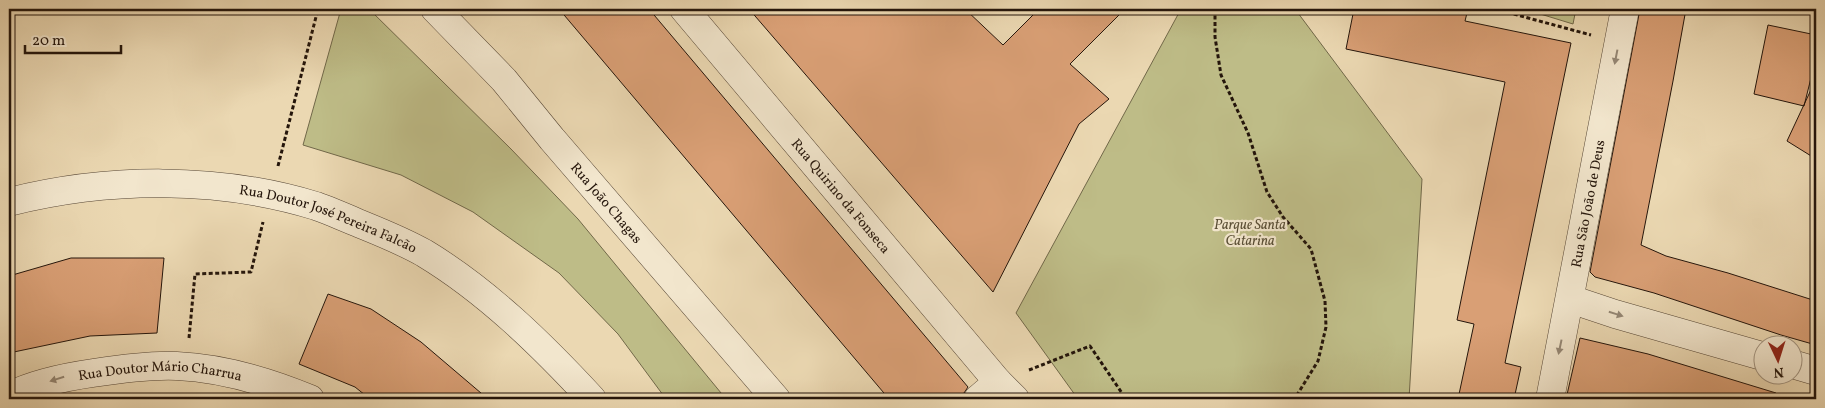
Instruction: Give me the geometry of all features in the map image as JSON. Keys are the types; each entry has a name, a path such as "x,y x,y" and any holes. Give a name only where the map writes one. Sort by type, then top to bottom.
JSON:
{"street":[{"name":"Rua João Chagas","path":"435,9 504,80 552,140 776,399"},
{"name":"Rua Quirino da Fonseca","path":"684,9 1007,391"},
{"name":"Rua São João de Deus","path":"1550,399 1625,9"},
{"name":"Rua Doutor José Pereira Falcão","path":"9,202 80,188 120,184 162,183 208,186 270,194 317,206 374,229 423,253 476,290 526,333 592,399"},
{"path":"1570,299 1615,314 1752,353"},
{"name":"Rua Doutor Mário Charrua","path":"9,396 67,376 128,368 186,367 218,372 258,382 310,399"},
{"path":"1802,367 1816,371"},
{"path":"978,399 1007,391"}],"path":[{"path":"186,367 195,274 250,272 318,9"},
{"path":"1215,9 1215,37 1221,75 1248,133 1267,192 1283,217 1311,249 1325,301 1326,327 1318,360 1297,395 1298,399"},
{"path":"1495,9 1565,28"},
{"path":"1007,391 1090,346 1126,399"}],"green space":[{"path":"341,9 369,9 511,149 578,219 726,399 666,399 618,334 559,273 473,212 401,175 303,145"},
{"name":"Parque Santa Catarina","path":"1181,9 1295,9 1422,179 1409,399 1078,399 1016,313"},
{"path":"1524,9 1576,9 1573,24"}],"building":[{"path":"559,9 649,9 968,387 964,393 956,399 889,399"},
{"path":"749,9 965,9 1003,45 1039,9 1125,9 1070,64 1109,99 1079,124 993,292"},
{"path":"1354,9 1447,9 1467,13 1465,21 1571,43 1505,363 1521,367 1514,399 1458,399 1474,324 1457,320 1505,82 1346,49"},
{"path":"1640,9 1686,9 1641,245 1666,256 1728,273 1816,301 1816,345 1802,341 1802,336 1781,335 1654,293 1595,277 1590,272"},
{"path":"1768,25 1816,35 1816,58 1804,106 1754,94"},
{"path":"1816,79 1816,159 1787,141"},
{"path":"71,258 164,258 157,333 90,336 9,353 9,276"},
{"path":"328,294 371,309 421,342 488,399 370,399 355,387 299,364"},
{"path":"1580,338 1648,354 1776,393 1775,399 1566,399"}]}
